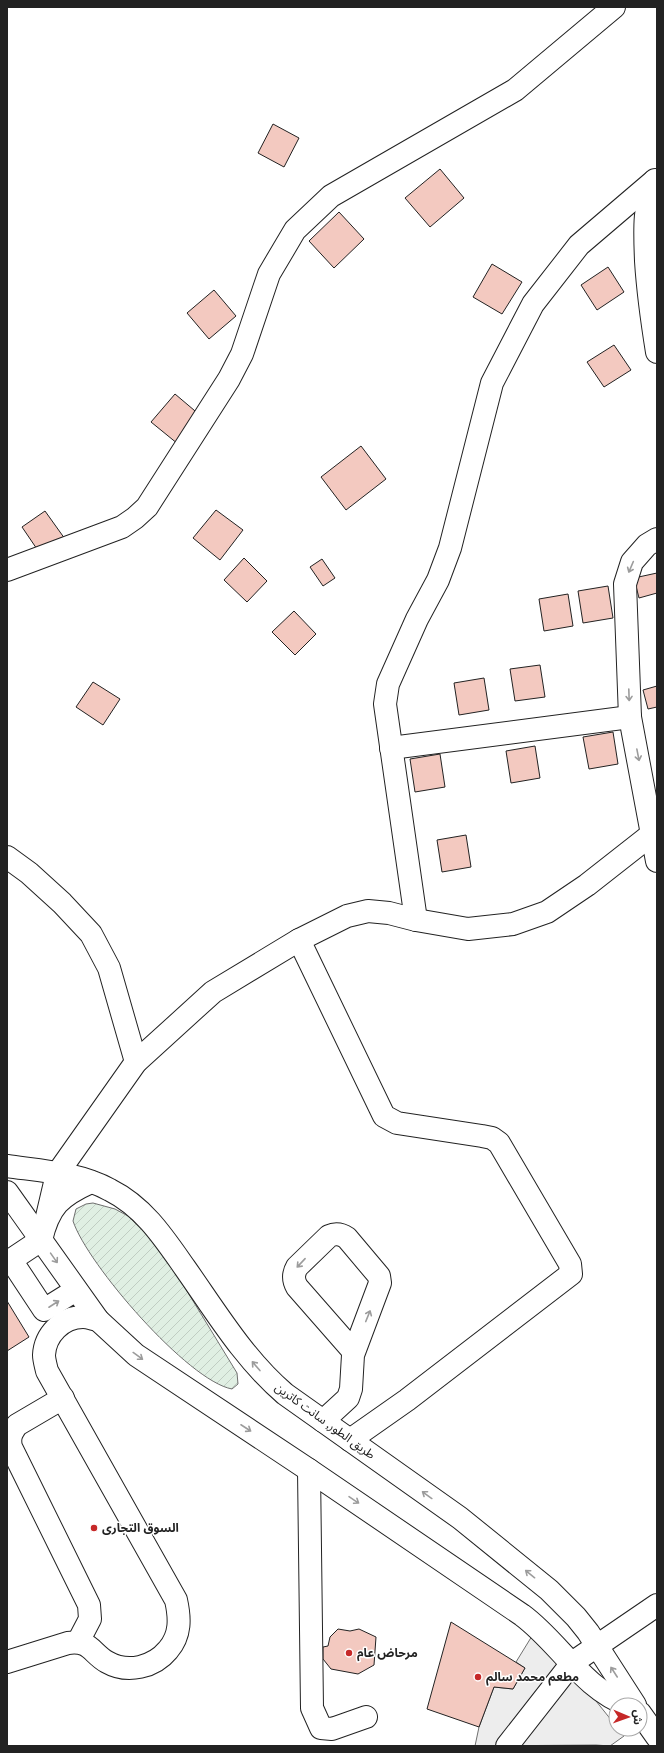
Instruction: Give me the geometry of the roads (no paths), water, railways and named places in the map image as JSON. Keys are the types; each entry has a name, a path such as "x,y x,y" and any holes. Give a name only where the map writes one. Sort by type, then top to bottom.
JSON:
{"street":[{"path":"7,570 122,527 147,507 229,379 242,354 272,268 295,230 331,196 515,90 614,7"},
{"path":"656,179 645,215 645,229 649,303 657,352"},
{"path":"416,920 385,704 388,684 417,619 438,580 450,548 492,383 533,304 579,245 656,179"},
{"path":"657,539 647,545 632,562 625,584 630,717 655,833 657,861"},
{"path":"391,748 630,717"},
{"path":"44,1230 57,1174 136,1062 213,992 299,940 347,916 368,911 389,913 468,930 513,924 547,912 587,885 655,833"},
{"path":"7,857 29,873 62,903 91,934 109,968 136,1062"},
{"path":"299,940 384,1116 397,1123 482,1136 492,1138 499,1143 572,1270 571,1274 407,1400 350,1440"},
{"name":"طريق الطور, سانت كاترين","path":"7,1166 57,1174 91,1182 110,1190 128,1201 144,1214 160,1233 255,1366 285,1394 460,1518 549,1590 576,1617 597,1646 630,1697"},
{"path":"76,1290 46,1310 42,1309 11,1261 44,1230 57,1203 73,1190 91,1182"},
{"path":"7,1192 44,1230 76,1290 98,1320 136,1355 309,1470 530,1621 596,1687 610,1697"},
{"path":"323,1421 348,1398 351,1389 352,1360 354,1352 379,1287 380,1280 377,1273 347,1238 343,1235 333,1234 329,1236 297,1267 294,1272 294,1282 354,1352"},
{"path":"7,1662 68,1643 78,1642 88,1645 107,1662 122,1667 136,1668 151,1664 164,1656 173,1644 178,1630 179,1615 176,1600 47,1371 44,1355 47,1341 56,1328 68,1320 83,1317 98,1320"},
{"path":"63,1398 17,1426 12,1432 10,1439 11,1447 89,1605 90,1619 78,1642"},
{"path":"309,1470 312,1708 321,1728 332,1729 366,1717"},
{"path":"507,1746 572,1663 657,1605"},
{"path":"648,1724 657,1737"}],"place":[{"name":"السوق التجارى","path":"94,1528"},
{"name":"مرحاض عام","path":"349,1653"},
{"name":"مطعم محمد سالم","path":"478,1677"}]}
